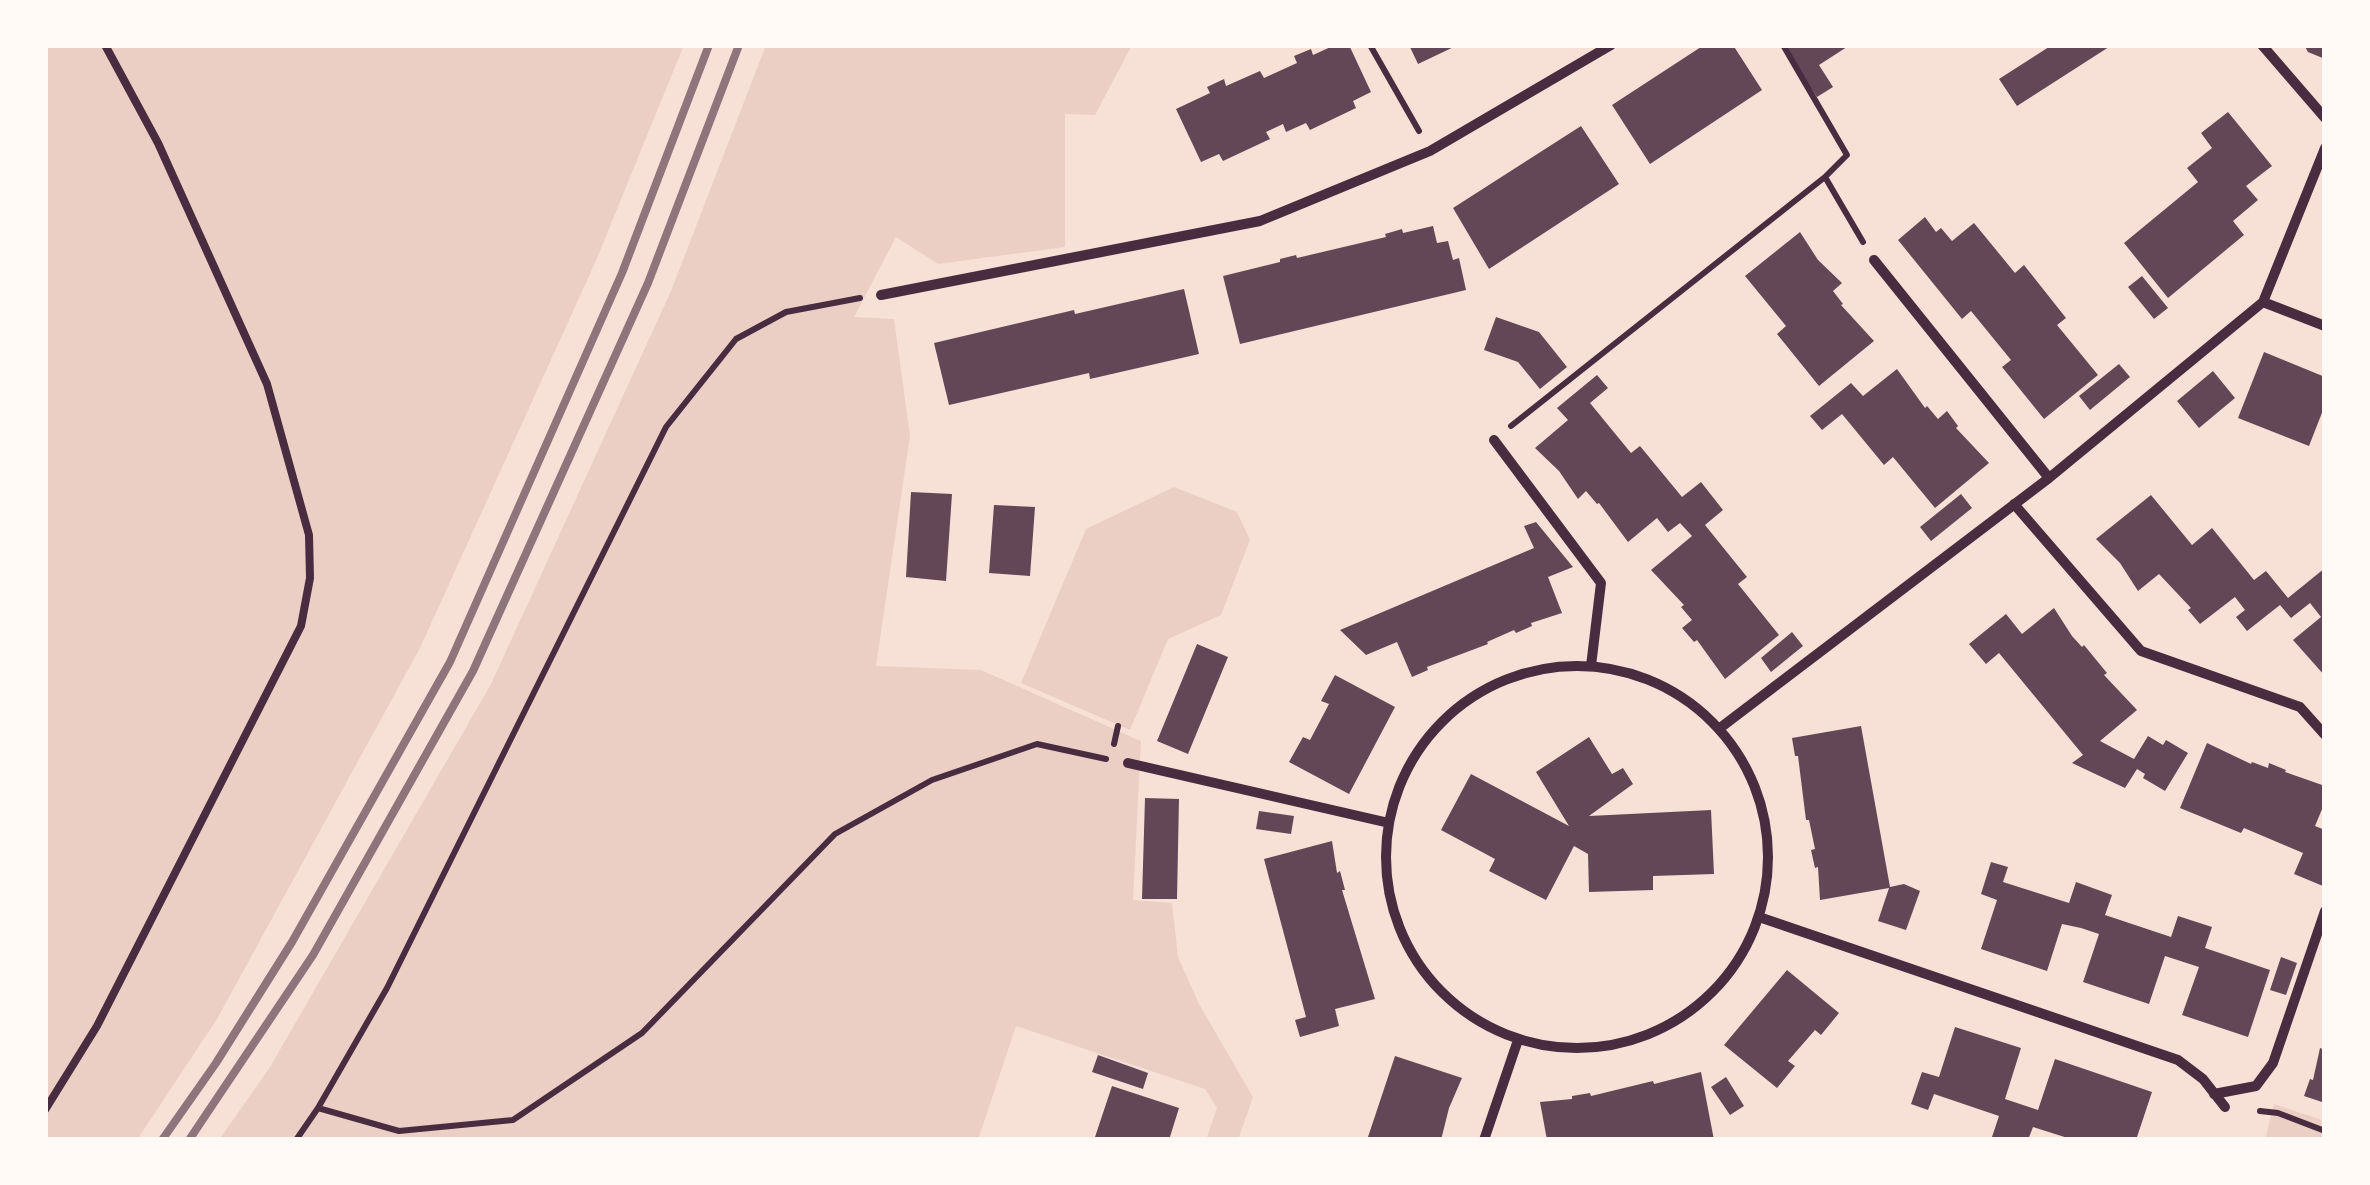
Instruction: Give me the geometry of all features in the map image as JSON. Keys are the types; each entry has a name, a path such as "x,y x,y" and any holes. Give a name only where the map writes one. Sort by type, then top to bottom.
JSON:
{"street":[{"path":"881,295 1260,221 1430,151 1611,45"},
{"path":"2262,45 2325,118"},
{"path":"1720,728 2048,478 2262,302 2325,148"},
{"path":"1874,260 2048,478"},
{"path":"2262,302 2325,326"},
{"path":"1494,440 1600,583 1591,666"},
{"path":"2014,504 2141,651 2300,706 2325,734"},
{"path":"1591,666 1660,684 1720,728 1751,771 1770,834 1762,918 1711,996 1648,1035 1568,1048 1518,1040 1453,1004 1413,960 1388,889 1389,823 1409,762 1453,704 1513,676 1591,666"},
{"path":"1128,763 1389,823"},
{"path":"2214,1094 2256,1086 2273,1063 2325,911"},
{"path":"1762,918 2178,1060 2203,1080 2225,1108"},
{"path":"1484,1140 1518,1040"}],"lane":[{"path":"45,1110 97,1026 301,626 310,578 309,535 268,384 158,143 105,45"}],"path":[{"path":"1370,45 1430,151"},
{"path":"1494,440 1824,177 1847,154 1783,45"},
{"path":"1824,177 1874,260"},
{"path":"296,1140 387,988 666,427 736,339 786,312 881,295"},
{"path":"318,1108 399,1131 512,1120 642,1032 835,834 932,780 1037,744 1128,763"},
{"path":"2225,1108 2278,1113 2325,1131"}],"shaded area":[{"path":"45,45 684,45 595,263 420,648 217,1019 137,1140 45,1140"},
{"path":"766,45 1132,45 1095,115 1065,114 1065,247 938,264 896,237 854,317 894,319 910,436 876,666 981,670 1141,741 1133,900 1172,903 1178,957 1199,1004 1253,1097 1238,1140 1206,1140 1217,1108 1205,1089 1016,1026 978,1140 219,1140 270,1067 491,684 671,291"},
{"path":"1174,487 1237,512 1250,540 1221,615 1168,639 1130,730 1021,683 1086,529"},
{"path":"2274,1104 2325,1121 2325,1140 2265,1140"}],"building":[{"path":"1335,45 1349,45 1371,92 1353,101 1356,108 1310,130 1306,123 1286,132 1283,124 1266,132 1270,139 1223,161 1219,154 1201,162 1176,109 1210,93 1207,87 1224,79 1226,86 1260,71 1264,78 1297,63 1294,56 1311,49 1313,55"},
{"path":"1409,45 1458,45 1418,64"},
{"path":"1704,45 1733,45 1762,90 1650,164 1612,105"},
{"path":"1783,45 1850,45 1819,65 1833,87 1817,97"},
{"path":"2052,45 2112,45 2017,106 1999,79"},
{"path":"2304,45 2325,45 2325,59 2308,52"},
{"path":"2228,112 2272,166 2246,186 2258,200 2233,221 2244,235 2168,298 2124,243 2198,182 2187,168 2212,148 2201,133"},
{"path":"1581,126 1619,184 1489,269 1453,208"},
{"path":"1925,217 1936,232 1941,228 1952,241 1974,223 2015,273 2024,265 2066,318 2057,325 2098,375 2044,419 2002,367 2011,360 1971,311 1962,319 1898,240"},
{"path":"1433,226 1437,243 1448,241 1453,260 1459,258 1466,290 1240,344 1223,276 1296,255 1297,258 1386,237 1385,234 1402,229 1403,233"},
{"path":"1800,232 1818,260 1842,283 1833,291 1841,305 1874,341 1819,386 1777,334 1786,326 1745,276"},
{"path":"2142,276 2168,308 2154,319 2128,287"},
{"path":"1184,289 1199,354 1090,379 1089,373 949,405 934,343"},
{"path":"1496,317 1539,332 1567,367 1540,389 1518,362 1484,350"},
{"path":"2264,352 2325,377 2325,405 2309,446 2238,418"},
{"path":"2119,364 2130,377 2090,410 2079,396"},
{"path":"1897,369 1925,408 1938,419 1947,411 1956,428 1989,463 1935,508 1893,457 1884,465 1842,414 1822,430 1810,416 1851,383 1863,396"},
{"path":"2213,371 2235,398 2199,428 2177,401"},
{"path":"1597,375 1608,388 1590,403 1631,453 1640,446 1682,497 1701,482 1723,510 1705,525 1747,577 1738,584 1779,635 1725,679 1697,640 1694,642 1682,628 1692,620 1681,607 1684,605 1651,570 1692,536 1680,523 1668,532 1657,518 1628,542 1599,503 1586,491 1578,499 1559,471 1535,448 1568,420 1557,408"},
{"path":"911,492 952,494 946,581 906,577"},
{"path":"1961,494 1972,508 1931,541 1920,527"},
{"path":"2151,495 2192,545 2212,528 2254,580 2266,571 2288,598 2325,568 2325,676 2293,640 2321,617 2310,603 2291,618 2280,605 2247,631 2236,617 2245,610 2235,597 2200,624 2188,610 2191,608 2159,574 2138,591 2120,563 2096,539"},
{"path":"994,505 1035,507 1030,576 989,573"},
{"path":"1536,522 1573,567 1548,577 1562,613 1427,667 1428,670 1412,677 1397,642 1366,655 1340,630 1534,548 1524,526"},
{"path":"2054,608 2072,636 2084,645 2107,673 2104,675 2137,710 2100,741 2134,759 2148,736 2163,745 2166,740 2188,753 2165,791 2143,778 2145,774 2137,769 2125,788 2072,763 2083,755 1999,653 1986,664 1969,644 2006,614 2022,634"},
{"path":"1792,632 1803,646 1771,672 1761,658"},
{"path":"1197,644 1228,657 1188,754 1157,741"},
{"path":"1335,675 1395,707 1349,794 1289,762 1303,737 1310,740 1329,704 1321,701"},
{"path":"1861,726 1890,887 1904,884 1920,891 1906,930 1878,921 1889,888 1820,900 1818,867 1815,868 1811,850 1815,849 1792,738"},
{"path":"1589,737 1612,774 1623,768 1633,784 1589,816 1711,810 1714,874 1653,876 1653,890 1589,892 1588,854 1574,846 1546,900 1489,871 1495,859 1441,830 1471,774 1569,826 1536,772"},
{"path":"2207,743 2251,764 2268,768 2269,763 2325,786 2325,802 2315,826 2325,830 2323,886 2294,874 2303,853 2244,828 2241,833 2180,808"},
{"path":"1145,798 1179,799 1177,899 1142,899"},
{"path":"1259,811 1294,816 1291,834 1256,829"},
{"path":"1332,841 1337,873 1340,871 1342,890 1375,999 1335,1009 1339,1026 1300,1037 1295,1020 1306,1017 1264,859"},
{"path":"1991,862 2008,867 2003,882 2069,903 2076,882 2112,895 2105,915 2171,937 2178,916 2212,927 2205,948 2270,970 2248,1037 2182,1015 2199,967 2165,956 2149,1004 2083,982 2099,934 2081,928 2062,924 2047,971 1981,949 1997,900 1981,894"},
{"path":"2281,957 2297,963 2286,995 2270,990"},
{"path":"1787,970 1839,1013 1821,1035 1815,1030 1788,1061 1795,1066 1777,1088 1724,1045"},
{"path":"1955,1027 2021,1048 2005,1099 2038,1110 2055,1059 2152,1092 2136,1140 2074,1140 2033,1127 2028,1140 1991,1140 1999,1116 1934,1094 1928,1110 1911,1104 1922,1072 1939,1077"},
{"path":"2320,1048 2325,1050 2325,1103 2304,1096 2310,1079 2313,1080"},
{"path":"1098,1055 1148,1073 1143,1089 1092,1072"},
{"path":"1395,1056 1462,1078 1441,1140 1367,1140"},
{"path":"1701,1072 1714,1140 1547,1140 1540,1102 1590,1093 1591,1096"},
{"path":"1726,1077 1744,1106 1730,1115 1711,1087"},
{"path":"1112,1086 1179,1108 1169,1140 1094,1140"}],"railway":[{"path":"162,1140 292,942 450,662 622,273 709,45"},
{"path":"189,1140 313,955 473,671 648,283 739,45"}]}
